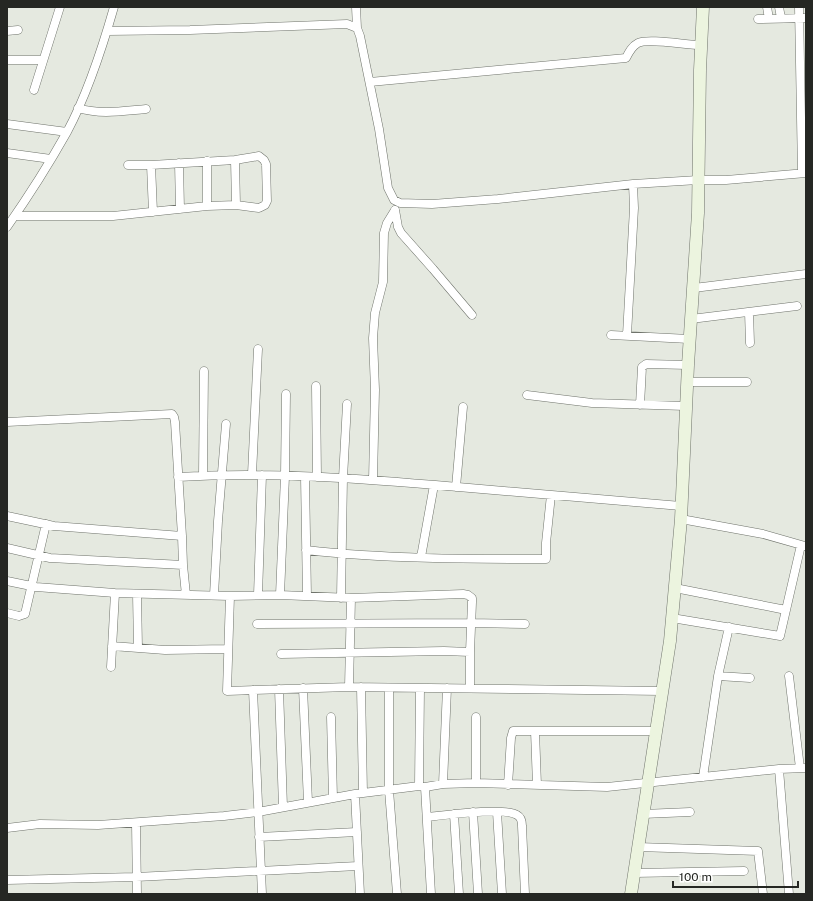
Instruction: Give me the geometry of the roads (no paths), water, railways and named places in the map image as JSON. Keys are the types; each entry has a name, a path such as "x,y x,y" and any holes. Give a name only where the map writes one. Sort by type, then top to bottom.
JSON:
{"street":[{"path":"34,90 60,7"},
{"path":"7,227 67,132 93,73 114,7"},
{"path":"356,7 357,28 370,82 388,188 394,200 398,227 401,233 472,315"},
{"path":"632,894 672,618 681,519 685,406 694,288 703,7"},
{"path":"767,7 769,19"},
{"path":"779,7 781,18"},
{"path":"394,200 407,204 432,204 498,199 633,184 698,180 726,180 804,173 803,18 799,7"},
{"path":"758,20 803,18"},
{"path":"107,31 190,30 347,24 357,28"},
{"path":"7,31 18,30"},
{"path":"370,82 626,58 630,49 638,43 648,40 701,45"},
{"path":"7,60 43,60"},
{"path":"78,108 89,112 146,110"},
{"path":"7,124 67,132"},
{"path":"9,156 51,159"},
{"path":"15,216 106,216 207,206 236,205 262,207 265,205 264,160 260,156 235,160 128,165"},
{"path":"235,160 236,205"},
{"path":"207,161 207,206"},
{"path":"179,163 180,209"},
{"path":"151,165 152,212"},
{"path":"627,335 634,208 633,184"},
{"path":"373,480 375,390 373,338 375,313 383,282 384,233 395,210"},
{"path":"694,288 806,274"},
{"path":"691,319 797,306"},
{"path":"749,312 750,343"},
{"path":"611,335 689,339"},
{"path":"252,474 258,349"},
{"path":"640,405 642,367 646,364 688,365"},
{"path":"202,475 204,371"},
{"path":"688,382 747,382"},
{"path":"316,386 317,477"},
{"path":"280,595 285,476 286,394"},
{"path":"527,395 592,403 685,406"},
{"path":"341,598 343,478 347,404"},
{"path":"456,487 463,407"},
{"path":"7,422 172,414 175,422 186,595"},
{"path":"214,595 226,424"},
{"path":"178,477 252,474 343,478 681,506"},
{"path":"258,595 262,475"},
{"path":"305,477 307,596"},
{"path":"422,557 434,485"},
{"path":"306,550 342,554 422,557 546,559 546,543 551,495"},
{"path":"7,516 46,524 182,536"},
{"path":"672,618 780,636 804,546 763,534 681,519"},
{"path":"7,612 20,616 25,614 46,524"},
{"path":"7,548 38,556 60,559 183,566"},
{"path":"7,581 32,586 137,594 230,596 280,595 341,598 468,595 472,598 470,688"},
{"path":"675,588 786,610"},
{"path":"111,667 115,593"},
{"path":"137,594 138,648"},
{"path":"230,596 227,691 349,687 662,691"},
{"path":"349,687 351,598"},
{"path":"257,624 525,624"},
{"path":"703,777 718,676 729,627"},
{"path":"112,646 165,650 228,649"},
{"path":"281,654 438,651 470,652"},
{"path":"718,676 750,678"},
{"path":"7,828 40,824 91,825 208,818 258,812 359,793 443,784 607,787 779,769 803,768 789,676"},
{"path":"360,894 357,832 361,687"},
{"path":"303,688 308,802"},
{"path":"389,688 389,790 397,894"},
{"path":"420,688 422,786 428,817 431,894"},
{"path":"443,784 447,688"},
{"path":"279,689 283,807"},
{"path":"254,690 262,894"},
{"path":"331,717 333,798"},
{"path":"476,717 476,784"},
{"path":"508,785 513,731 656,731"},
{"path":"535,731 537,785"},
{"path":"779,769 789,894"},
{"path":"428,817 473,812 498,812 513,813 518,815 521,820 525,894"},
{"path":"473,812 478,894"},
{"path":"498,812 502,894"},
{"path":"643,814 690,812"},
{"path":"454,814 459,894"},
{"path":"136,822 137,894"},
{"path":"259,837 357,832"},
{"path":"638,847 758,851 763,894"},
{"path":"7,880 136,877 358,866"},
{"path":"634,873 744,871"}]}
